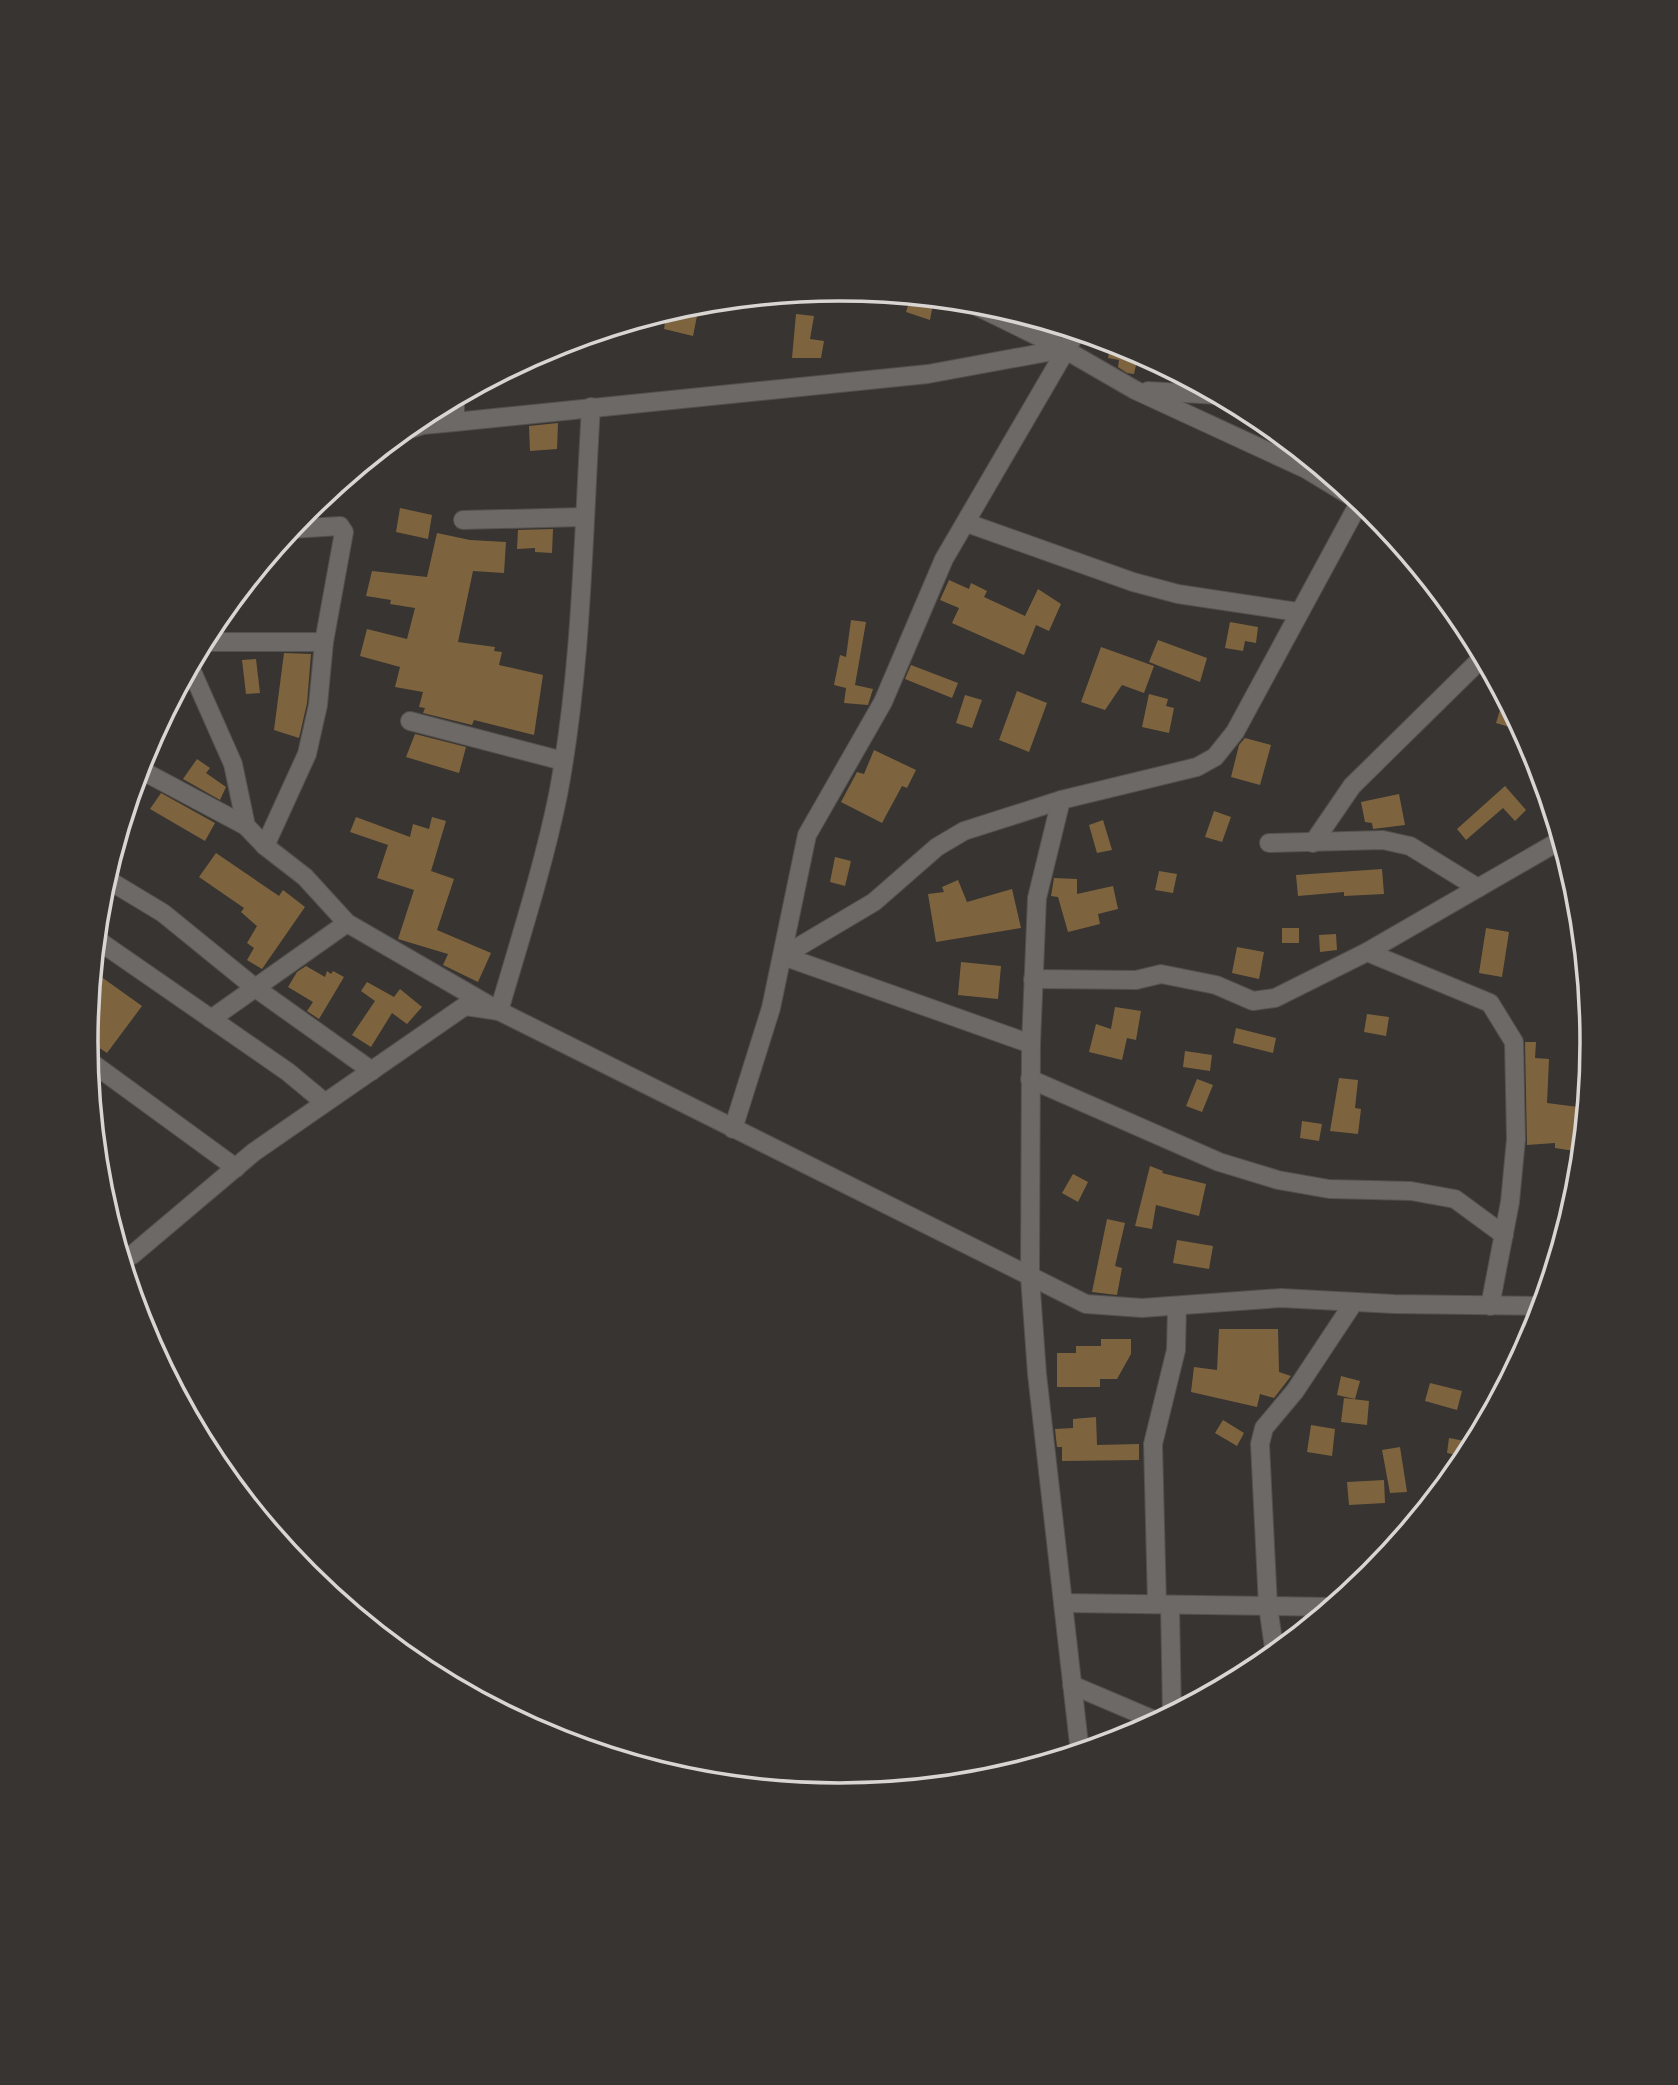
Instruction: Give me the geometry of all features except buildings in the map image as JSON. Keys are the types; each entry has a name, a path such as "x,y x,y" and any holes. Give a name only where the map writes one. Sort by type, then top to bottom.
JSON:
{"street":[{"path":"1008,322 1064,349 1135,390 1315,474"},
{"path":"733,1129 771,1008 807,835 883,702 944,559 1071,339"},
{"path":"430,424 928,374 1064,349"},
{"path":"1135,390 1196,394"},
{"path":"499,1011 545,853 563,761 574,680 591,407"},
{"path":"455,409 455,422"},
{"path":"783,956 874,902 937,846 964,831 1061,800 1197,767 1215,757 1235,732 1298,612 1358,514"},
{"path":"463,520 584,517"},
{"path":"967,523 1133,582 1178,594 1298,612"},
{"path":"265,846 307,754 318,705 324,642 344,532 340,526 306,528"},
{"path":"216,642 324,642"},
{"path":"1313,843 1352,786 1476,664"},
{"path":"194,677 233,764 246,826"},
{"path":"410,721 563,761"},
{"path":"148,774 246,826 265,846 305,877 347,923 499,1011 1086,1304 1142,1308 1281,1297 1354,1302 1532,1306"},
{"path":"1061,800 1037,898 1030,1079 1030,1278 1062,1603 1079,1743"},
{"path":"1269,843 1383,840 1410,846 1478,888"},
{"path":"1033,979 1136,980 1161,974 1216,985 1253,1001 1275,999 1367,952 1553,845"},
{"path":"115,884 163,913 254,987 372,1071"},
{"path":"211,1019 347,923"},
{"path":"104,945 288,1072 324,1102"},
{"path":"1367,952 1490,1003 1514,1042 1516,1139 1504,1235 1490,1306"},
{"path":"783,956 1031,1044"},
{"path":"129,1256 236,1168 324,1102 465,1006 499,1011"},
{"path":"99,1068 236,1168"},
{"path":"1030,1079 1219,1162 1278,1180 1329,1189 1411,1191 1455,1199 1504,1235"},
{"path":"1273,1642 1268,1605 1260,1444 1264,1428 1295,1391 1354,1302"},
{"path":"1171,1705 1153,1444 1176,1350 1177,1306"},
{"path":"1062,1603 1320,1607"},
{"path":"1072,1685 1146,1717"}]}
